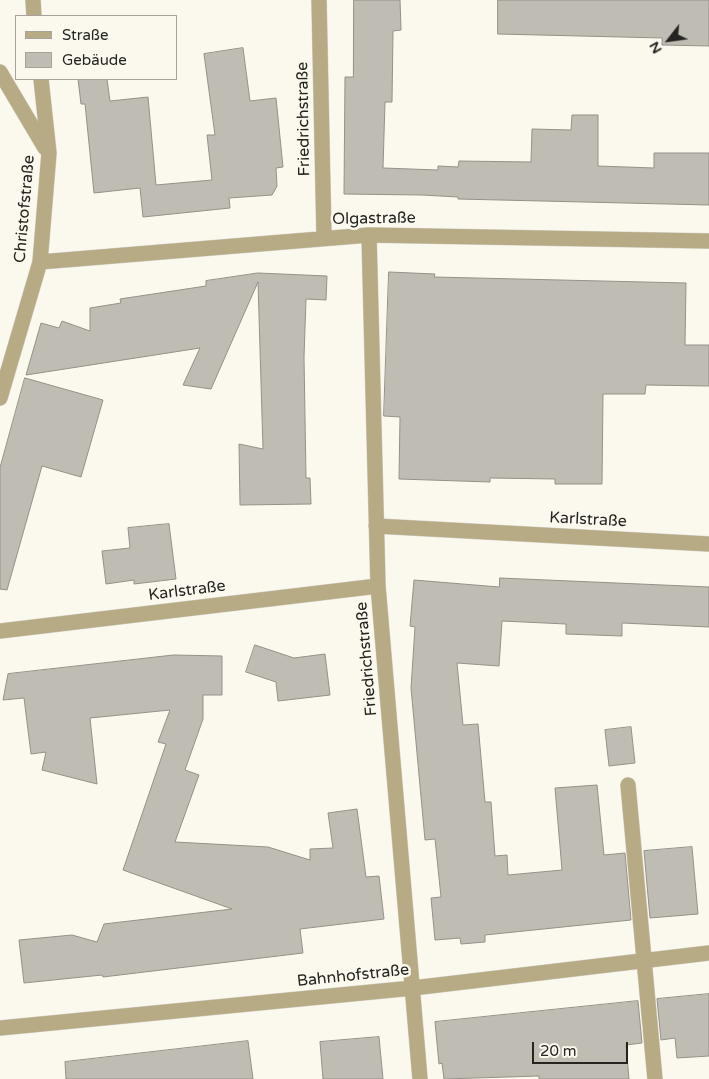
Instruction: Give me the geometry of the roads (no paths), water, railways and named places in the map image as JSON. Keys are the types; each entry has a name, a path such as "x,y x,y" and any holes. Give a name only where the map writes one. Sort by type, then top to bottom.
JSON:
{"street":[{"path":"33,0 34,15"},
{"name":"Friedrichstraße","path":"319,0 324,237"},
{"path":"0,72 49,153"},
{"name":"Christofstraße","path":"0,398 40,262 49,153 41,80"},
{"name":"Friedrichstraße","path":"369,236 378,586 420,1079"},
{"name":"Olgastraße","path":"40,262 324,237 369,236 709,242"},
{"name":"Karlstraße","path":"376,526 709,544"},
{"name":"Karlstraße","path":"0,631 378,586"},
{"path":"628,785 655,1079"},
{"name":"Bahnhofstraße","path":"0,1028 413,988 709,953"}]}
